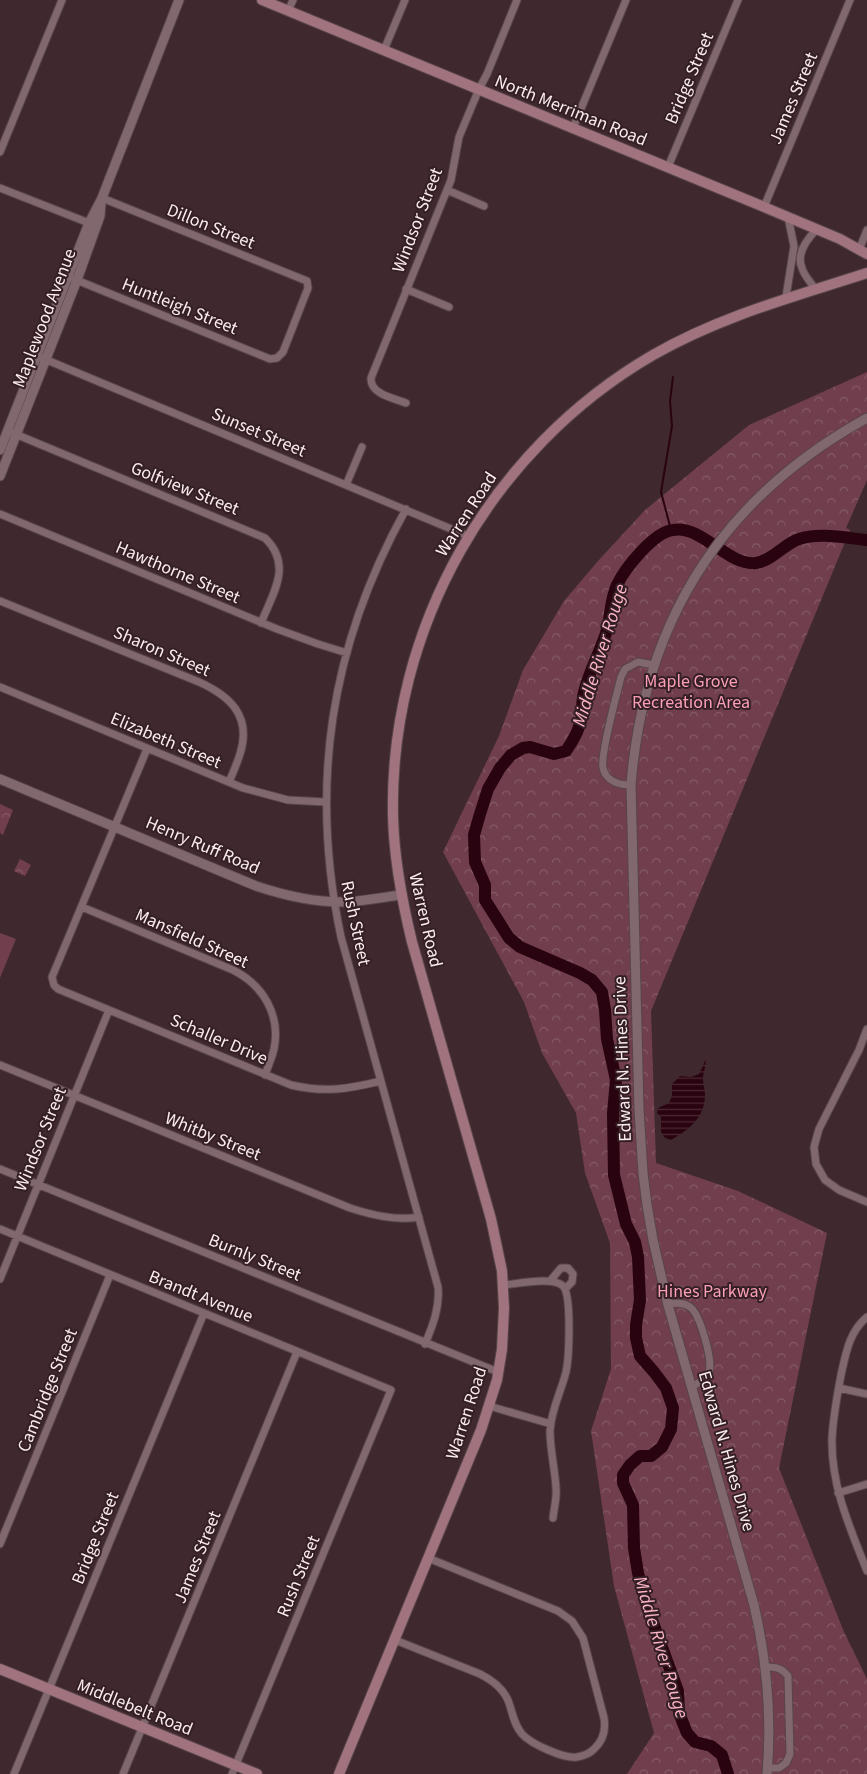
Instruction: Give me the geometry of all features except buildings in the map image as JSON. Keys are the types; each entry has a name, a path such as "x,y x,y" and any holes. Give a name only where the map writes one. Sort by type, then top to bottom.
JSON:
{"main road":[{"name":"North Merriman Road","path":"262,0 817,229 863,252"},
{"name":"Warren Road","path":"339,1774 481,1430 498,1372 504,1328 503,1285 494,1231 412,942 402,895 395,847 393,795 402,709 414,658 430,611 446,575 468,536 493,498 550,432 586,401 636,366 678,342 728,319 786,298 867,273"},
{"name":"Middlebelt Road","path":"0,1669 143,1727 234,1770 257,1774"}],"street":[{"path":"0,152 62,0"},
{"name":"Maplewood Avenue","path":"73,278 89,223 102,198 179,0"},
{"path":"288,11 293,0"},
{"path":"384,50 405,0"},
{"name":"Windsor Street","path":"406,403 376,391 370,383 371,378 447,190 452,175 459,137 517,0"},
{"path":"573,128 626,0"},
{"name":"Bridge Street","path":"668,167 738,0"},
{"name":"James Street","path":"764,207 850,0"},
{"path":"0,188 89,223"},
{"path":"447,190 484,206"},
{"name":"Maplewood Avenue","path":"0,476 12,432 73,278 100,216 102,198"},
{"name":"Dillon Street","path":"102,198 307,281 308,288 281,355"},
{"path":"786,298 794,246 788,217"},
{"path":"815,289 801,267 801,261 803,248 809,237 817,229"},
{"path":"863,252 867,230"},
{"name":"Huntleigh Street","path":"73,278 267,358 275,359 281,355"},
{"path":"406,290 449,307"},
{"name":"Sunset Street","path":"42,358 468,536"},
{"name":"Edward N. Hines Drive","path":"767,1771 769,1709 766,1667 754,1605 667,1304 653,1240 643,1173 638,1090 631,786 637,729 644,696 654,665 678,606 708,557 726,533 790,468 819,446 867,418"},
{"name":"Maplewood Avenue","path":"0,450 12,432"},
{"name":"Golfview Street","path":"12,432 264,538 276,552 280,570 278,581 261,623"},
{"path":"346,485 362,447"},
{"name":"Rush Street","path":"406,509 372,577 346,652 332,722 326,802 329,867 334,902 346,958 437,1280 439,1293 436,1314 425,1344"},
{"name":"Hawthorne Street","path":"0,514 261,623 311,642 346,652"},
{"name":"Sharon Street","path":"0,601 199,682 222,694 232,703 237,712 243,733 240,754 229,782"},
{"path":"631,786 618,784 608,778 603,768 606,743 625,669 638,662 654,665"},
{"name":"Elizabeth Street","path":"0,687 254,792 300,802 326,802"},
{"path":"82,907 147,749"},
{"name":"Henry Ruff Road","path":"0,779 256,886 295,897 334,902 349,902 402,895"},
{"name":"Schaller Drive","path":"82,907 52,977 53,983 58,989 291,1085 322,1090 347,1089 381,1081"},
{"name":"Mansfield Street","path":"82,907 233,970 252,982 268,1001 275,1024 274,1047 265,1074"},
{"name":"Windsor Street","path":"0,1279 109,1010"},
{"path":"867,1029 859,1050 817,1134 815,1158 818,1169 825,1180 839,1190 867,1202"},
{"name":"Whitby Street","path":"0,1065 350,1208 389,1218 419,1217"},
{"name":"Burnly Street","path":"0,1169 425,1344 498,1372"},
{"name":"Brandt Avenue","path":"0,1230 390,1390"},
{"path":"550,1281 561,1268 568,1268 573,1274 572,1282 565,1289"},
{"name":"Cambridge Street","path":"0,1544 110,1275"},
{"path":"503,1285 557,1282 565,1289 568,1298 568,1359 551,1424 556,1488 553,1518"},
{"path":"667,1304 681,1303 690,1307 696,1314 705,1338 710,1365 708,1374 702,1381 691,1387"},
{"name":"Bridge Street","path":"14,1774 204,1313"},
{"path":"867,1317 855,1329 849,1341 834,1415 832,1440 838,1493 867,1571"},
{"name":"James Street","path":"123,1774 297,1352"},
{"path":"839,1388 867,1394"},
{"name":"Rush Street","path":"234,1770 390,1390"},
{"path":"489,1406 551,1424"},
{"path":"838,1493 867,1484"},
{"path":"394,1640 493,1681 506,1695 516,1725 522,1734 539,1746 570,1757 578,1757 588,1753 599,1744 602,1738 605,1724 596,1687 582,1638 577,1627 568,1617 558,1611 428,1558"},
{"path":"766,1667 777,1667 788,1676 790,1754 786,1763 779,1768 767,1771"}],"green space":[{"name":"Hines Parkway","path":"867,372 867,480 846,528 850,530 651,1011 656,1163 738,1191 827,1233 779,1468 844,1632 867,1679 867,1774 627,1774 654,1733 614,1586 591,1431 611,1369 610,1243 585,1173 576,1113 542,1053 524,1002 443,852 499,736 523,670 564,601 598,561 645,510 749,425"},
{"path":"0,804 13,810 3,835 0,833"},
{"path":"20,859 31,865 25,876 14,871"},
{"path":"0,933 16,939 0,978"}],"shaded area":[{"path":"706,1059 703,1079 704,1103 699,1116 690,1127 678,1136 671,1140 665,1138 661,1132 661,1117 657,1113 658,1108 669,1103 672,1096 672,1084 680,1076 691,1077 699,1074"}],"waterway":[{"path":"671,530 661,492 672,426 670,401 673,377"},
{"name":"Middle River Rouge","path":"728,1774 722,1755 711,1746 695,1742 687,1733 679,1713 678,1691 647,1606 638,1573 634,1548 633,1505 623,1483 623,1475 630,1465 640,1456 651,1456 662,1447 671,1429 673,1408 666,1388 640,1356 636,1338 640,1300 638,1257 635,1242 626,1224 614,1175 613,1113 616,1080 607,1039 602,992 592,980 580,973 520,947 509,938 485,900 485,885 475,862 474,835 488,789 500,768 511,755 523,748 530,747 554,754 566,751 571,743 581,721 585,689 606,633 617,585 633,561 657,537 665,532 684,530 695,533 735,558 745,562 756,563 762,562 794,541 807,537 833,536 867,540"}],"park label":[{"name":"Maple Grove Recreation Area","path":"691,691"}]}
